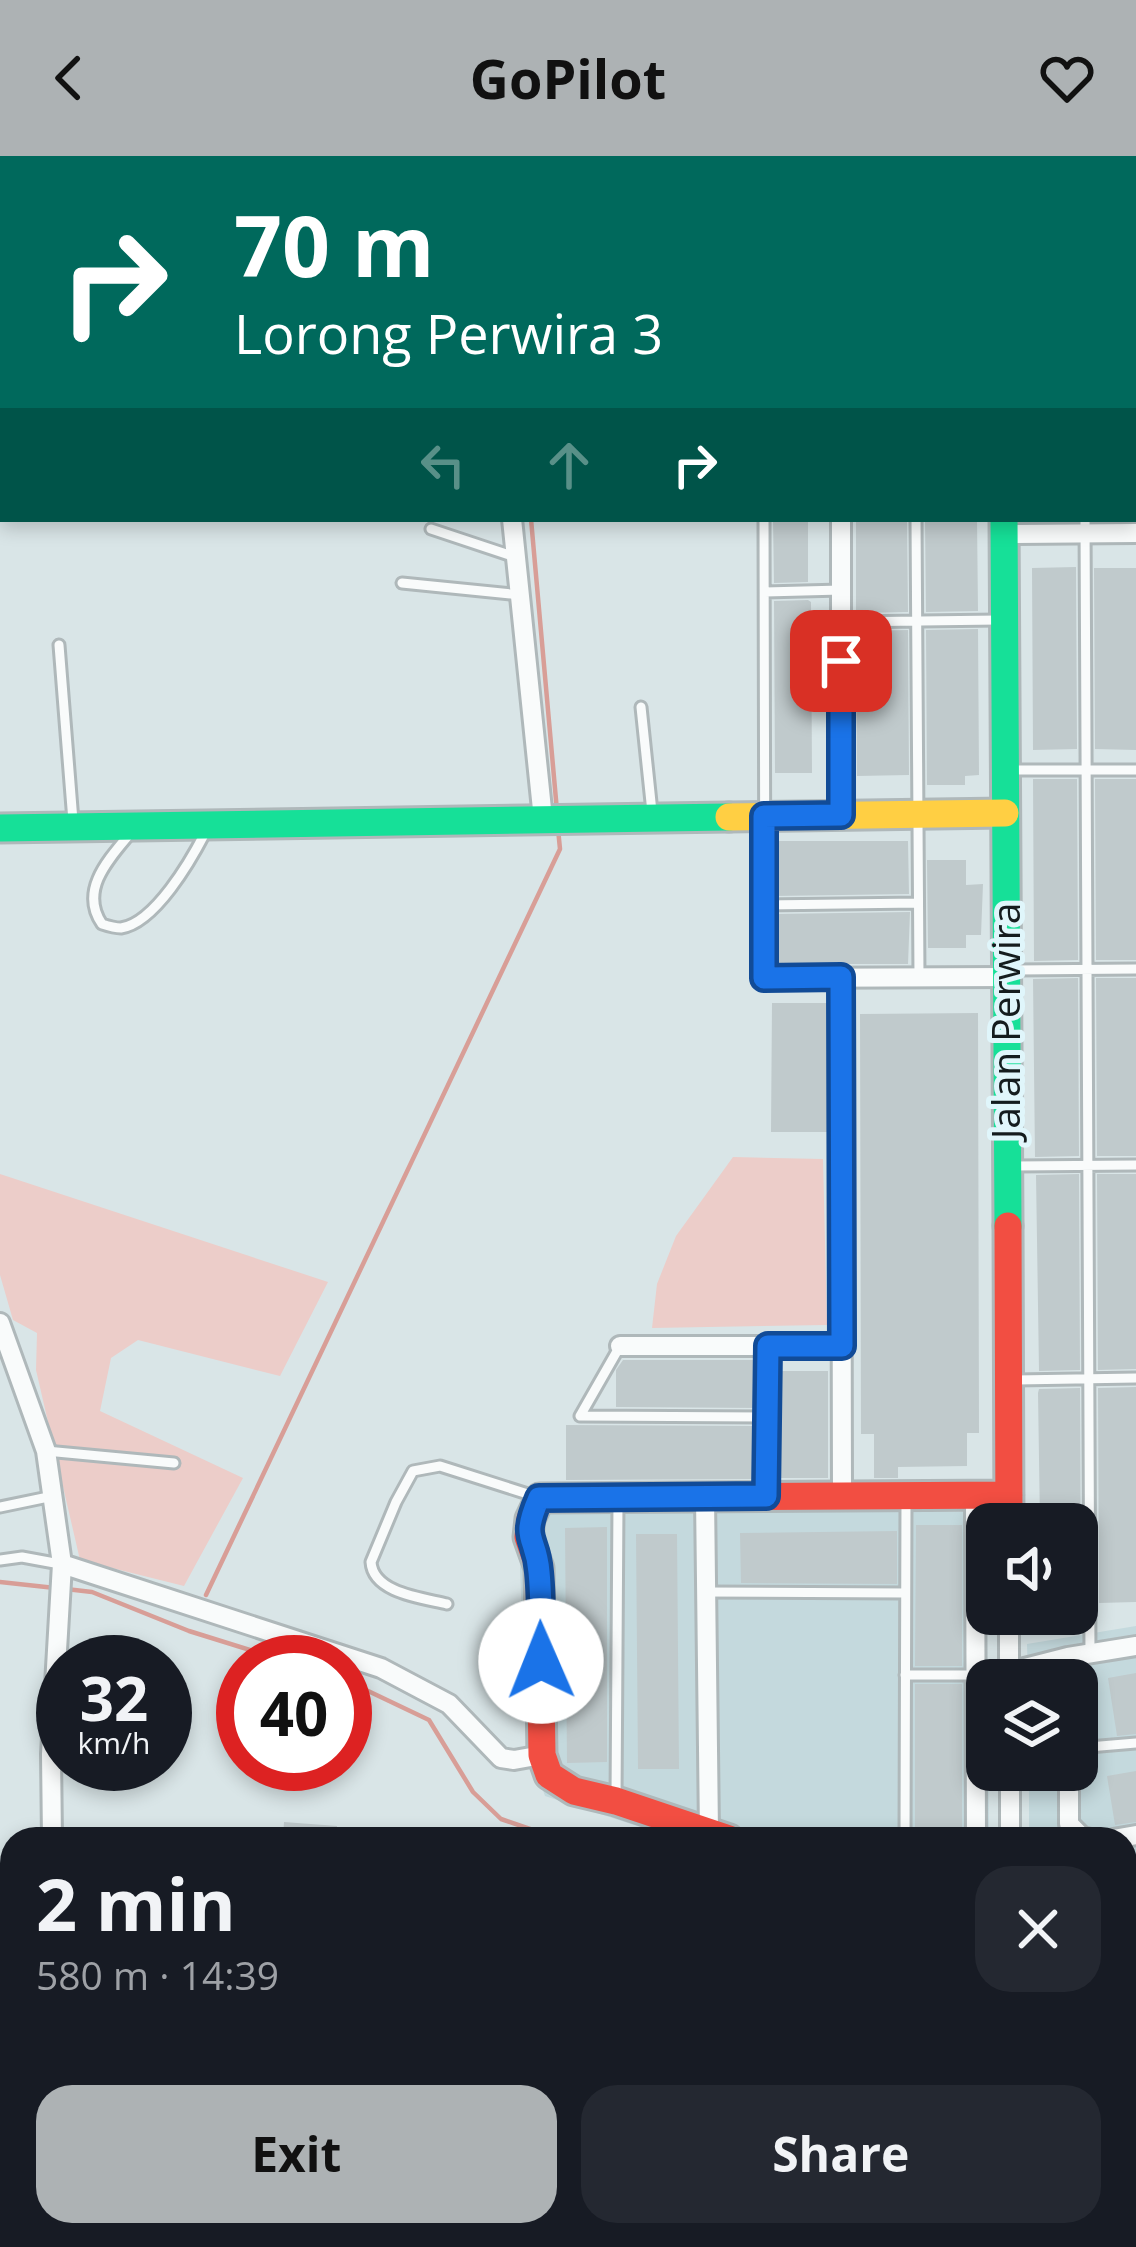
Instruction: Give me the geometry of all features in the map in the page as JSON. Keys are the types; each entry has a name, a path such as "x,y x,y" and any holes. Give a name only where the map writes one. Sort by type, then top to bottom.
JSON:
{"main road":[{"name":"Jalan Perwira","path":"1004,526 1009,1503"},
{"path":"0,828 1005,813"},
{"path":"692,1827 574,1791 550,1775 542,1755 539,1568 528,1537 539,1498 1009,1495"}],"street":[{"path":"512,522 546,819"},
{"path":"841,522 841,815"},
{"path":"1004,526 1085,526 1136,533"},
{"path":"764,978 1006,974"},
{"path":"841,977 842,1496"},
{"path":"0,1323 4,1346 46,1451 62,1573 51,1754 52,1827"},
{"path":"620,1346 842,1346"},
{"path":"975,1495 975,1659"},
{"path":"705,1497 719,1827"},
{"path":"62,1573 381,1668 449,1704 501,1758 542,1755"},
{"path":"1061,1659 1136,1646"},
{"path":"976,1791 976,1827"},
{"path":"1010,1791 1010,1827"},
{"path":"1069,1791 1073,1827"}],"lane":[{"path":"764,522 764,978"},
{"path":"916,522 919,977"},
{"path":"1085,526 1090,1654"},
{"path":"431,530 515,557"},
{"path":"402,583 521,595"},
{"path":"765,592 841,590"},
{"path":"841,622 1004,620"},
{"path":"58,645 74,827"},
{"path":"640,707 652,817"},
{"path":"1005,770 1136,770"},
{"path":"136,826 99,872 93,892 95,914 102,924 118,929 136,922 186,869 209,824"},
{"path":"764,904 918,903"},
{"path":"1006,974 1136,969"},
{"path":"1007,1166 1136,1165"},
{"path":"620,1346 580,1416 767,1417"},
{"path":"766,1496 768,1346"},
{"path":"1008,1381 1136,1378"},
{"path":"46,1451 174,1463"},
{"path":"447,1604 394,1589 371,1570 396,1502 413,1472 440,1466 539,1498"},
{"path":"904,1827 906,1495"},
{"path":"0,1507 52,1496"},
{"path":"616,1802 618,1497"},
{"path":"0,1560 22,1558 62,1573"},
{"path":"707,1592 905,1593"},
{"path":"905,1675 966,1675"},
{"path":"1098,1746 1136,1743"}],"shaded area":[{"path":"733,1157 823,1159 827,1325 652,1328 657,1284 676,1236"},
{"path":"0,1174 328,1282 280,1376 138,1340 111,1358 100,1411 243,1478 184,1586 80,1560 36,1370 37,1333 13,1320 0,1275"},
{"path":"527,1510 966,1512 966,1635 987,1635 987,1659 966,1659 966,1791 989,1791 989,1827 640,1827 545,1796 527,1744 520,1569"},
{"path":"1136,1626 1136,1827 1029,1827 1029,1791 1098,1791 1098,1659 1027,1659 1027,1644"}],"building":[{"path":"773,522 808,522 808,582 774,583"},
{"path":"856,522 907,522 908,612 856,613"},
{"path":"925,522 977,522 978,611 926,612"},
{"path":"1076,567 1077,749 1033,750 1032,568"},
{"path":"1094,568 1136,568 1136,750 1095,749"},
{"path":"808,600 812,773 775,773 774,601"},
{"path":"978,629 979,775 965,776 965,785 927,785 926,630"},
{"path":"908,630 909,775 857,776 856,631"},
{"path":"1033,779 1077,779 1078,960 1034,961"},
{"path":"1095,779 1136,779 1136,960 1096,960"},
{"path":"774,841 908,841 909,894 774,896"},
{"path":"927,860 966,860 966,885 983,884 981,935 966,935 966,948 928,948"},
{"path":"910,912 908,964 774,964 774,914"},
{"path":"1078,978 1079,1156 1035,1157 1033,979"},
{"path":"1096,978 1136,978 1136,1156 1097,1156"},
{"path":"772,1003 828,1003 828,1132 771,1132"},
{"path":"978,1013 979,1433 967,1433 967,1466 898,1467 898,1478 874,1478 874,1434 861,1434 860,1014"},
{"path":"1079,1174 1080,1370 1039,1371 1036,1175"},
{"path":"1097,1174 1136,1174 1136,1369 1098,1370"},
{"path":"623,1360 759,1360 759,1408 616,1407 616,1370"},
{"path":"777,1371 828,1371 828,1478 776,1478"},
{"path":"1136,1387 1136,1602 1099,1603 1098,1388"},
{"path":"1080,1388 1081,1503 1040,1503 1039,1389"},
{"path":"566,1425 758,1426 758,1479 566,1480"},
{"path":"916,1525 962,1525 962,1666 915,1666"},
{"path":"607,1527 607,1762 567,1763 565,1528"},
{"path":"897,1531 897,1584 741,1583 740,1533"},
{"path":"636,1534 677,1534 679,1769 638,1769"},
{"path":"1136,1673 1136,1734 1117,1736 1108,1678"},
{"path":"915,1684 962,1684 962,1827 915,1827"},
{"path":"1136,1771 1136,1822 1115,1825 1107,1776"},
{"path":"284,1822 337,1826 337,1827 284,1827"}],"waterway":[{"path":"531,522 557,811"},
{"path":"206,1595 560,849 558,829"},
{"path":"0,1582 55,1588"},
{"path":"66,1589 92,1592 216,1639"},
{"path":"372,1693 429,1720 473,1792 501,1819 524,1827"}],"traffic: fast":[{"path":"1004,522 1008,1226"},
{"path":"0,828 729,817"}],"traffic: slow":[{"path":"729,817 1005,813"}],"traffic: jam":[{"path":"1008,1226 1009,1503"},
{"path":"693,1827 574,1791 549,1775 542,1755 539,1568 528,1537 540,1498 1009,1495"}],"route":[{"path":"541,1661 539,1568 528,1537 539,1498 766,1496 768,1346 842,1346 841,977 764,978 764,816 841,815 841,661"}]}
